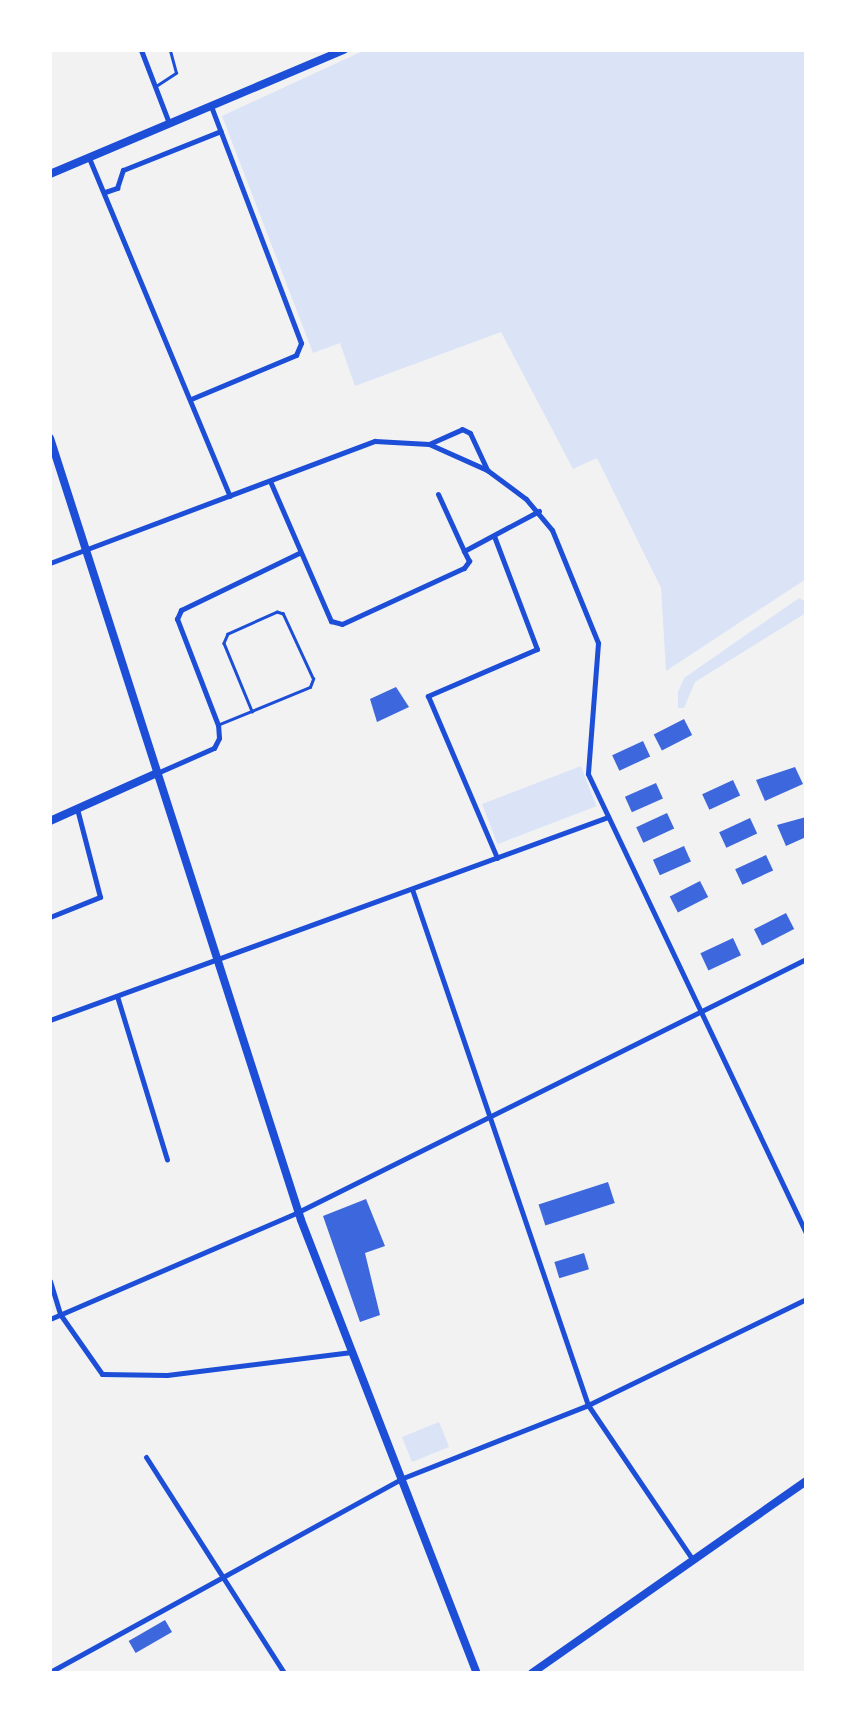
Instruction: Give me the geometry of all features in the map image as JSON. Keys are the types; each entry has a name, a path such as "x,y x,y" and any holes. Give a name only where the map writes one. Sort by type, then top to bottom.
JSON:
{"street":[{"path":"141,50 169,123"},
{"path":"50,174 344,50"},
{"path":"191,399 296,354 301,343 211,106"},
{"path":"104,192 117,188 123,170 220,131"},
{"path":"90,158 230,496"},
{"path":"429,444 462,430 470,433 488,470"},
{"path":"50,438 298,1212 476,1673"},
{"path":"50,563 375,441 429,444 488,470 539,512 552,530 594,624 598,664 586,760 608,817 806,1234"},
{"path":"270,481 331,620 342,624 464,568 468,561 438,494"},
{"path":"464,550 539,512"},
{"path":"494,536 537,649 428,696 497,858"},
{"path":"50,821 214,748 218,725 177,619 181,610 299,553"},
{"path":"50,916 100,897 77,809"},
{"path":"50,1020 608,817"},
{"path":"412,889 588,1405 693,1560"},
{"path":"50,1319 298,1212 806,959"},
{"path":"117,996 167,1160"},
{"path":"50,1281 60,1314 93,1367 107,1376 167,1375 352,1352"},
{"path":"50,1672 403,1478 588,1405 806,1300"},
{"path":"146,1457 284,1673"},
{"path":"532,1673 806,1481"}],"lane":[{"path":"154,87 176,73 170,50"},
{"path":"218,725 252,711 310,687 313,679 283,614 276,612 228,634 224,643 252,711"}],"shaded area":[{"path":"365,50 806,50 806,579 666,671 661,588 597,458 573,469 501,332 355,386 340,343 313,353 222,116"},
{"path":"799,598 806,602 806,613 695,682 684,708 678,708 678,692 684,678"},
{"path":"581,766 596,806 497,844 482,804"},
{"path":"439,1422 449,1447 412,1462 402,1437"}],"building":[{"path":"396,687 409,707 377,722 370,699"},
{"path":"684,719 692,735 662,750 654,734"},
{"path":"643,741 650,756 619,771 612,755"},
{"path":"795,767 803,784 765,801 756,780"},
{"path":"733,780 740,795 709,810 702,794"},
{"path":"656,783 663,799 632,812 625,797"},
{"path":"667,813 674,828 643,843 636,827"},
{"path":"806,817 806,837 786,846 777,825"},
{"path":"750,818 757,833 726,848 719,832"},
{"path":"684,846 691,862 660,875 653,860"},
{"path":"766,855 773,870 742,885 735,869"},
{"path":"700,881 708,897 678,912 670,896"},
{"path":"786,913 794,929 762,945 754,929"},
{"path":"733,938 741,955 708,970 700,953"},
{"path":"608,1182 615,1203 545,1225 539,1205"},
{"path":"366,1199 385,1246 365,1253 380,1315 360,1322 323,1216"},
{"path":"584,1253 589,1269 559,1278 554,1262"},
{"path":"165,1620 172,1632 136,1653 129,1641"}]}
